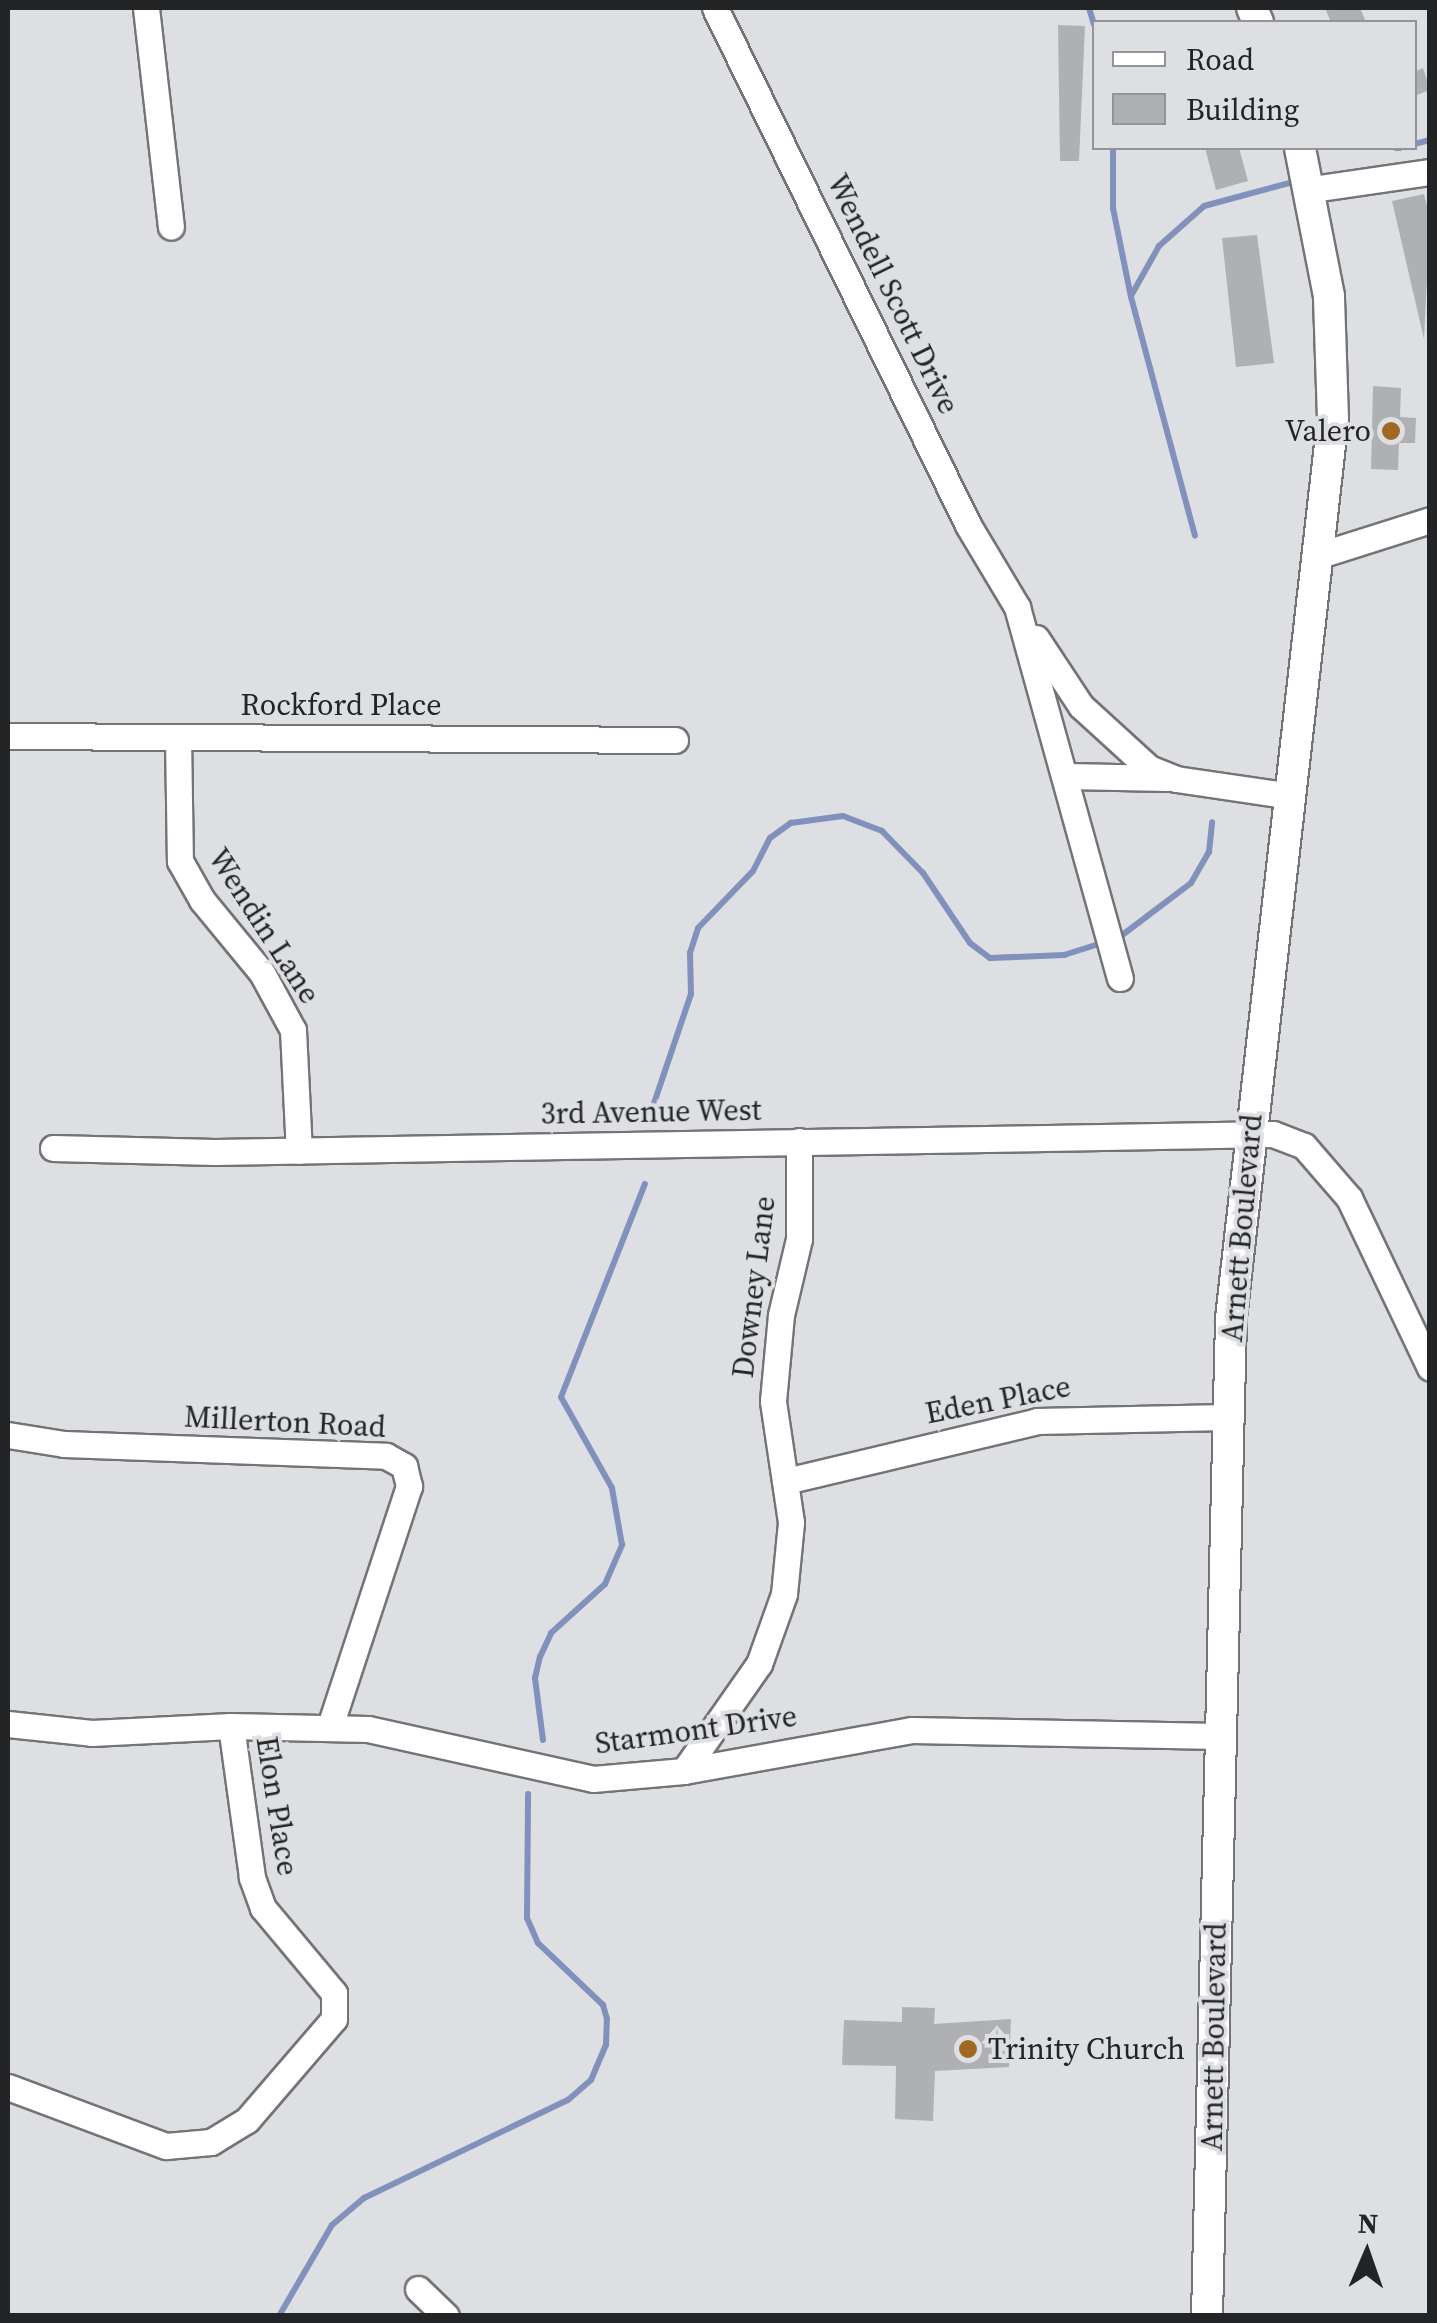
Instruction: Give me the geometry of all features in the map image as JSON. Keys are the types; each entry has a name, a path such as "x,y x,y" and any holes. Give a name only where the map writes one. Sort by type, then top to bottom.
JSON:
{"main road":[{"name":"Arnett Boulevard","path":"1207,2316 1226,1417 1250,1135 1322,554 1332,344 1312,189 1301,150"}],"street":[{"path":"146,8 172,227"},
{"name":"Wendell Scott Drive","path":"715,8 968,526 1059,675 1110,739 1176,779"},
{"path":"1312,189 1430,172"},
{"path":"1322,554 1430,520"},
{"name":"Wendell Scott Drive","path":"1017,607 1067,776 1118,972"},
{"name":"Rockford Place","path":"8,736 675,740"},
{"name":"Wendin Lane","path":"178,737 180,861 202,900 262,973 293,1030 299,1151"},
{"name":"Wendell Scott Drive","path":"1067,776 1176,779 1292,796"},
{"path":"1250,1135 1273,1134 1304,1146 1349,1198 1430,1368"},
{"name":"3rd Avenue West","path":"52,1148 299,1151 1250,1135"},
{"name":"Downey Lane","path":"684,1771 742,1694 776,1625 791,1554 786,1481 773,1401 781,1315 798,1239 799,1141"},
{"name":"Eden Place","path":"786,1481 1036,1421 1226,1417"},
{"name":"Millerton Road","path":"8,1435 64,1444 386,1456 404,1466 409,1486 330,1726"},
{"name":"Starmont Drive","path":"8,1724 92,1733 231,1726 368,1728 557,1775 621,1779 912,1730 1219,1736"},
{"name":"Elon Place","path":"8,2087 166,2146 211,2142 246,2120 334,2019 334,1993 258,1892 231,1726"},
{"path":"418,2289 446,2316"}],"building":[{"path":"1325,8 1360,8 1365,20 1330,20"},
{"path":"1058,25 1085,26 1079,161 1060,161"},
{"path":"1423,68 1430,90 1417,95 1417,71"},
{"path":"1206,150 1240,150 1248,181 1216,190"},
{"path":"1424,194 1430,218 1424,339 1392,201"},
{"path":"1257,235 1274,363 1236,367 1222,238"},
{"path":"1373,386 1401,388 1400,417 1416,418 1415,443 1399,443 1398,470 1371,469"},
{"path":"902,2007 935,2008 934,2024 1011,2019 1009,2067 935,2071 933,2121 895,2119 896,2066 842,2065 844,2020 902,2022"}],"waterway":[{"path":"1089,8 1093,20"},
{"path":"1417,143 1430,140"},
{"path":"1113,150 1113,208 1131,297 1195,536"},
{"path":"1132,294 1159,246 1204,206 1289,183"},
{"path":"649,1118 691,994 690,953 698,928 753,871 770,838 791,823 843,816 882,831 923,873 970,943 990,958 1064,955 1105,942"},
{"path":"1117,939 1191,883 1209,852 1212,822"},
{"path":"543,1740 535,1678 540,1657 551,1633 605,1584 622,1545 612,1488 561,1397 645,1184"},
{"path":"279,2316 332,2225 364,2198 568,2100 591,2080 606,2045 607,2019 603,2005 538,1943 527,1918 528,1794"}],"place":[{"name":"Valero","path":"1391,431"},
{"name":"Trinity Church","path":"968,2049"}]}
